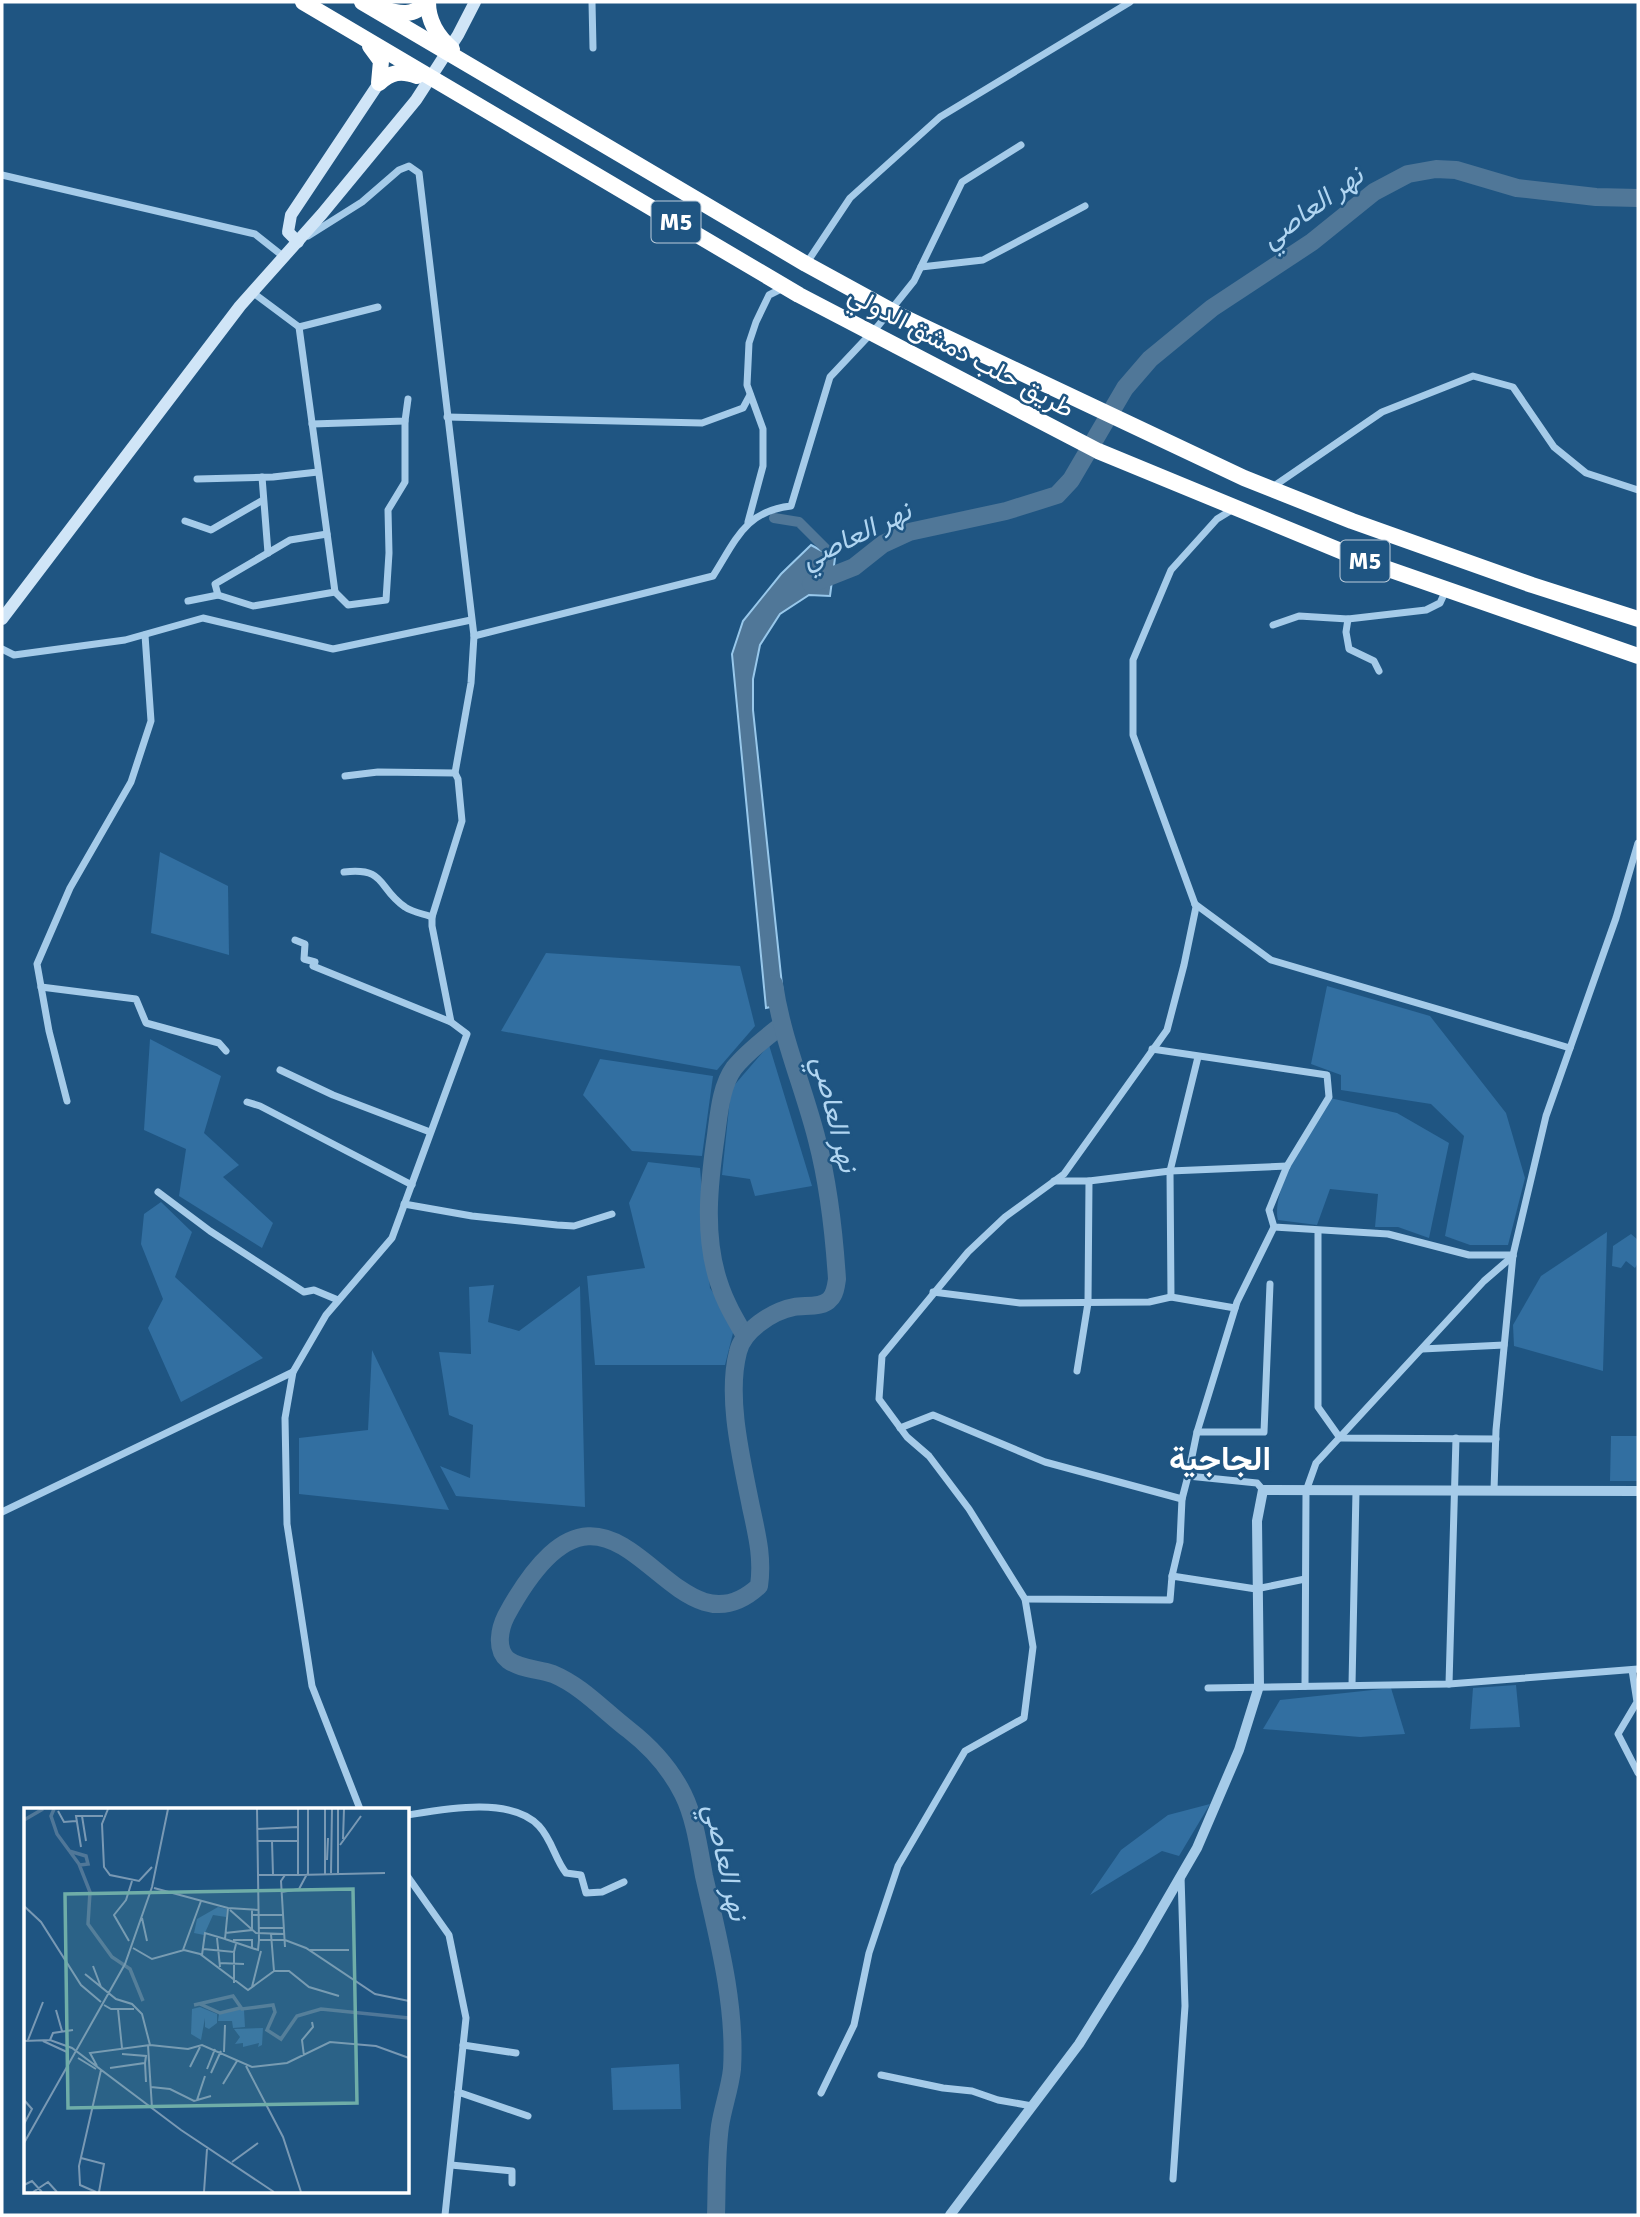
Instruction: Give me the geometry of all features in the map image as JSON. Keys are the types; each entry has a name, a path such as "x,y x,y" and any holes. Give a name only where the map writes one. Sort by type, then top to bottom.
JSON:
{"highway":[{"name":"طريق حلب دمشق الدولي","path":"303,2 785,286 1098,451 1364,561 1638,656"},
{"path":"363,3 405,14 422,7 426,2"},
{"path":"426,2 432,24 441,40 478,71"},
{"name":"طريق حلب دمشق الدولي","path":"363,3 806,264 890,310 1131,426 1270,488"},
{"path":"349,29 375,50 381,61 379,83"},
{"path":"379,83 388,75 407,73 443,86"},
{"name":"M5","path":"1270,488 1352,521 1532,585 1638,619"}],"main road":[{"path":"2,620 252,292 298,242 416,100 458,35 475,2"},
{"path":"298,242 288,232 291,215 379,83"}],"street":[{"path":"592,2 593,48"},
{"path":"806,264 850,198 940,117 1130,2"},
{"path":"748,522 774,508 791,506 830,377 914,281 962,182 1021,145"},
{"path":"298,242 362,202 399,170 409,166 419,173 474,636 471,683 455,773 458,779 462,821 432,917 451,1022"},
{"path":"2,175 256,234 284,257"},
{"path":"921,267 983,260 1085,206"},
{"path":"474,636 713,576 748,522 763,466 763,429 747,386 749,343 769,295 785,286"},
{"path":"252,292 299,327 335,592 348,605 386,600 388,510 405,482 405,421 408,399"},
{"path":"299,327 378,307"},
{"path":"1270,488 1382,412 1473,376 1513,387 1554,447 1586,473 1638,490"},
{"path":"447,417 702,423 743,408 750,395"},
{"path":"312,424 405,421"},
{"path":"197,479 318,472"},
{"path":"261,477 268,553"},
{"path":"185,521 211,530 263,500"},
{"path":"821,2093 854,2025 869,1953 898,1866 965,1751 1024,1718 1033,1647 1025,1599 969,1509 929,1456 907,1437 879,1399 882,1356 968,1251 1005,1217 1064,1174 1167,1030 1196,907 1132,735 1133,660 1171,570 1217,519 1235,508"},
{"path":"218,595 215,584 290,540 327,534"},
{"path":"1273,625 1299,616 1348,619 1426,610 1440,603 1446,590"},
{"path":"188,601 218,595 253,606 335,592"},
{"path":"2,649 14,655 145,635 203,618 333,649 471,620"},
{"path":"1348,619 1346,632 1349,649 1374,661 1378,671"},
{"path":"66,1101 49,1031 37,964 70,888 131,782 150,721 145,635"},
{"path":"345,776 378,772 455,773"},
{"path":"1494,1490 1496,1439 1513,1255 1546,1116 1616,918 1638,843"},
{"path":"344,872 363,870 376,877 405,907 432,917"},
{"path":"1195,903 1271,960 1570,1048"},
{"path":"295,940 305,944 304,959 315,962 313,966 451,1022 467,1034 392,1238 326,1315 293,1372 285,1418 287,1524 312,1686 360,1808"},
{"path":"41,987 136,999 146,1024 219,1043 226,1051"},
{"path":"1025,1599 1170,1600 1172,1576 1180,1542 1182,1499 1197,1432 1235,1308 1274,1227 1269,1210 1287,1166 1329,1097 1327,1075 1153,1049"},
{"path":"1171,1297 1170,1171 1198,1057"},
{"path":"280,1070 332,1095 430,1132"},
{"path":"247,1102 260,1105 412,1185"},
{"path":"1054,1181 1089,1181 1170,1171 1287,1166"},
{"path":"1077,1371 1088,1303 1089,1181"},
{"path":"158,1192 210,1231 304,1292 314,1290 338,1300"},
{"path":"404,1204 472,1216 574,1226 612,1214"},
{"path":"1274,1227 1388,1234 1469,1255 1513,1255"},
{"path":"1318,1231 1318,1407 1340,1437"},
{"path":"1305,1686 1306,1491 1316,1463 1484,1281 1513,1255"},
{"path":"1197,1432 1264,1432 1270,1284"},
{"path":"933,1292 1020,1303 1149,1302 1171,1297 1235,1308"},
{"path":"1422,1349 1504,1345"},
{"path":"2,1512 293,1372"},
{"path":"900,1427 933,1415 1045,1462 1182,1499"},
{"path":"1340,1437 1496,1439"},
{"path":"1449,1684 1457,1438"},
{"path":"1188,1476 1257,1483 1263,1490 1638,1491"},
{"path":"950,2215 1079,2043 1197,1848 1239,1750 1259,1686 1257,1521 1263,1490"},
{"path":"1352,1685 1356,1490"},
{"path":"1172,1576 1256,1589 1305,1579"},
{"path":"1208,1688 1449,1684 1635,1670 1637,1702 1618,1734 1638,1773"},
{"path":"410,1815 449,1808 489,1807 523,1815 539,1826 566,1873 581,1875 586,1893 602,1892 624,1882"},
{"path":"1173,2179 1185,2006 1181,1876"},
{"path":"410,1880 449,1935 466,2018 445,2215"},
{"path":"463,2045 516,2053"},
{"path":"881,2074 943,2088 972,2091 998,2100 1032,2106"},
{"path":"458,2092 528,2116"},
{"path":"450,2165 512,2171 512,2183"}],"shaded area":[{"path":"811,545 835,558 830,596 809,595 780,614 760,645 753,679 753,710 784,1004 766,1008 732,654 743,621 781,574"},
{"path":"160,852 228,886 229,955 151,933"},
{"path":"546,953 740,966 755,1026 717,1070 501,1031"},
{"path":"1327,986 1430,1016 1506,1113 1525,1178 1508,1245 1470,1245 1445,1236 1464,1136 1431,1104 1341,1090 1341,1075 1311,1064"},
{"path":"150,1039 221,1076 204,1133 239,1165 223,1177 273,1223 262,1248 179,1196 186,1149 144,1130"},
{"path":"769,1045 812,1186 755,1196 750,1179 722,1175 731,1089"},
{"path":"600,1059 713,1076 702,1156 632,1151 583,1095"},
{"path":"1330,1098 1397,1113 1449,1143 1429,1238 1398,1227 1375,1227 1378,1194 1330,1189 1317,1225 1278,1220 1278,1206 1287,1174"},
{"path":"648,1162 700,1168 710,1288 735,1325 725,1365 595,1365 587,1276 645,1268 629,1203"},
{"path":"161,1202 192,1232 175,1277 263,1358 181,1402 148,1328 163,1299 141,1244 144,1214"},
{"path":"1607,1232 1603,1371 1514,1346 1513,1325 1541,1276"},
{"path":"1631,1234 1638,1240 1638,1263 1635,1268 1626,1261 1621,1268 1612,1266 1613,1246"},
{"path":"494,1285 488,1322 519,1331 580,1286 585,1507 456,1496 440,1466 470,1478 473,1425 449,1415 439,1352 471,1354 469,1287"},
{"path":"372,1350 449,1510 299,1494 299,1438 368,1430"},
{"path":"1611,1436 1638,1436 1638,1481 1610,1481"},
{"path":"1516,1685 1520,1727 1470,1729 1473,1688"},
{"path":"1391,1688 1405,1734 1360,1737 1263,1729 1280,1700"},
{"path":"1210,1804 1179,1856 1162,1851 1090,1895 1121,1850 1168,1815"},
{"path":"679,2064 681,2109 613,2110 611,2068"}],"waterway":[{"name":"نهر العاصي","path":"811,584 854,567 883,544 909,532 1006,511 1057,495 1071,480 1125,388 1150,359 1212,308 1312,242 1374,192 1408,174 1436,169 1456,170 1517,188 1596,197 1638,198"},
{"path":"774,518 799,522 826,549"},
{"name":"نهر العاصي","path":"716,2215 719,2137 730,2083 733,2045 729,1996 691,1813 678,1785 653,1751 564,1679 508,1660 501,1650 500,1638 506,1616 545,1560 579,1538 610,1540 639,1557 667,1580 696,1598 726,1604 759,1586 759,1546 734,1409 738,1352 746,1336 768,1317 786,1309 827,1302 832,1297 837,1279 821,1157 782,1024 774,984"},
{"path":"745,1336 721,1290 714,1265 709,1228 713,1153 721,1100 730,1075 745,1056 782,1025"}],"district":[{"name":"الجاجية","path":"1220,1459"}]}
